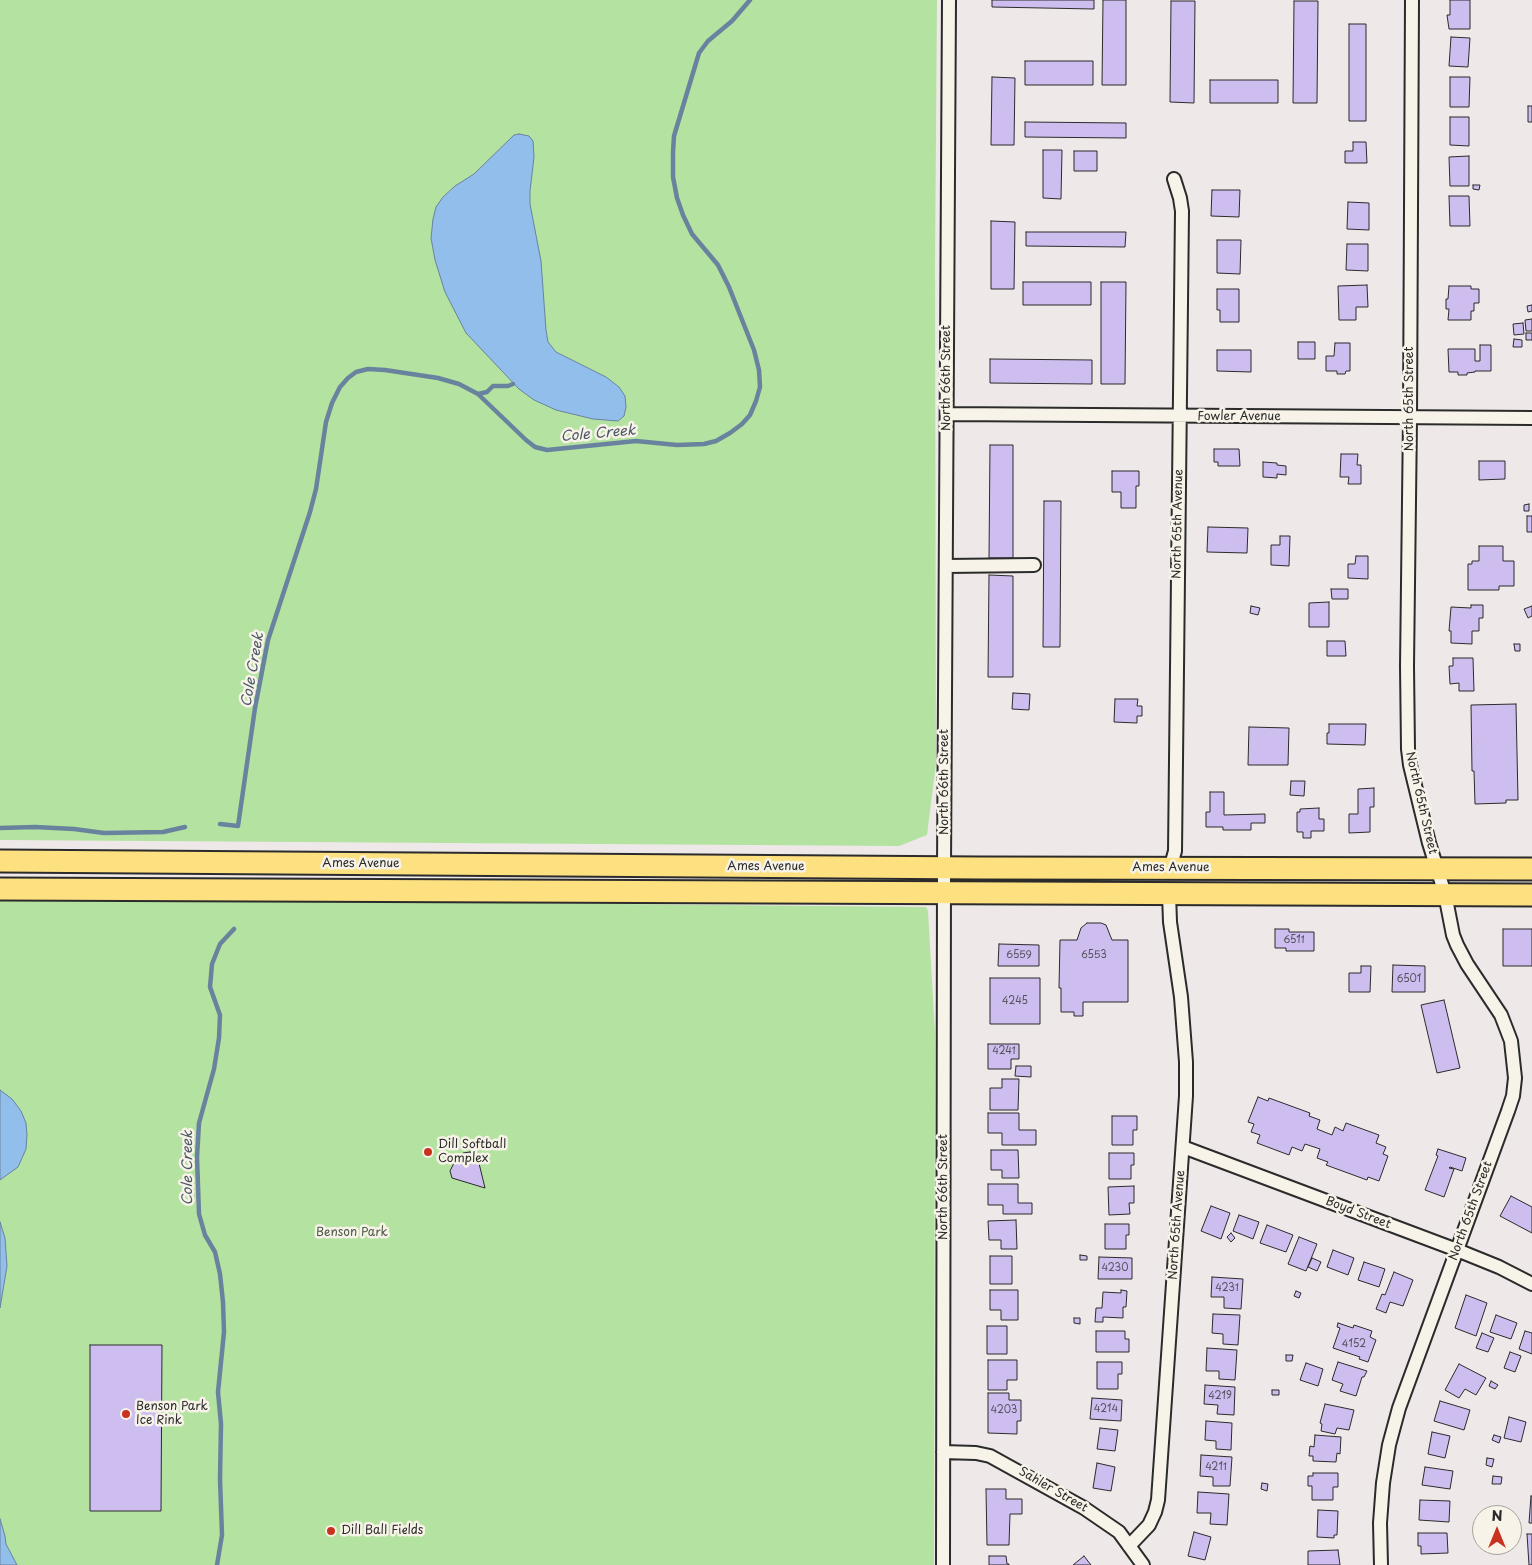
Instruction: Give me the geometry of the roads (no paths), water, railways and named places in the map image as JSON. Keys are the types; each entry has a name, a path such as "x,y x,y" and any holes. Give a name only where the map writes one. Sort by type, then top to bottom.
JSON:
{"main road":[{"name":"Ames Avenue","path":"0,861 944,868 1532,869"},
{"name":"Ames Avenue","path":"0,889 1532,895"}],"street":[{"name":"North 66th Street","path":"942,1565 949,0"},
{"name":"North 65th Street","path":"1381,1565 1380,1523 1383,1483 1389,1445 1399,1408 1508,1111 1515,1078 1513,1052 1506,1026 1495,1002 1467,964 1457,945 1410,765 1408,749 1412,0"},
{"name":"North 65th Avenue","path":"1170,868 1175,851 1178,416 1182,211 1174,179"},
{"name":"Fowler Avenue","path":"947,414 1532,418"},
{"path":"946,566 1034,565"},
{"name":"North 65th Avenue","path":"1129,1546 1149,1525 1158,1500 1182,1147 1186,1062 1181,997 1170,922 1169,894"},
{"name":"Boyd Street","path":"1182,1147 1457,1250 1499,1267 1532,1284"},
{"name":"Sahler Street","path":"943,1452 976,1453 1004,1462 1104,1520 1119,1532 1143,1565"}],"water":[{"path":"514,135 529,136 533,141 534,157 530,204 541,261 548,342 556,352 606,377 619,387 625,396 626,407 624,416 618,421 593,419 556,410 534,400 519,389 466,333 445,292 435,260 431,238 436,207 443,197 455,186 474,174"},
{"path":"0,1090 12,1099 21,1111 26,1123 27,1135 26,1149 18,1167 0,1180"},
{"path":"0,1222 5,1238 7,1266 0,1308"},
{"path":"0,1519 6,1544 17,1565 0,1565"}],"waterway":[{"name":"Cole Creek","path":"220,824 238,826 255,708 268,640 310,512 316,489 326,422 332,403 340,387 348,378 356,372 368,369 438,378 459,384 478,394 535,447 547,450 636,441 677,445 704,444 716,441 730,433 750,415 760,387 759,370 754,350 729,287 718,265 692,234 683,215 673,177 674,136 699,53 708,41 732,21 750,0"},
{"path":"478,394 487,392 493,386 513,384"},
{"path":"0,828 35,827 104,833 163,832 185,827"},
{"name":"Cole Creek","path":"217,1565 222,1535 221,1424 218,1392 224,1332 223,1302 215,1252 205,1235 199,1214 197,1157 199,1123 214,1069 219,1038 220,1015 210,987 212,964 220,944 234,929"}],"place":[{"name":"Dill Softball Complex","path":"428,1152"},
{"name":"Benson Park Ice Rink","path":"126,1414"},
{"name":"Dill Ball Fields","path":"331,1531"}],"park label":[{"name":"Benson Park","path":"352,1233"}]}
